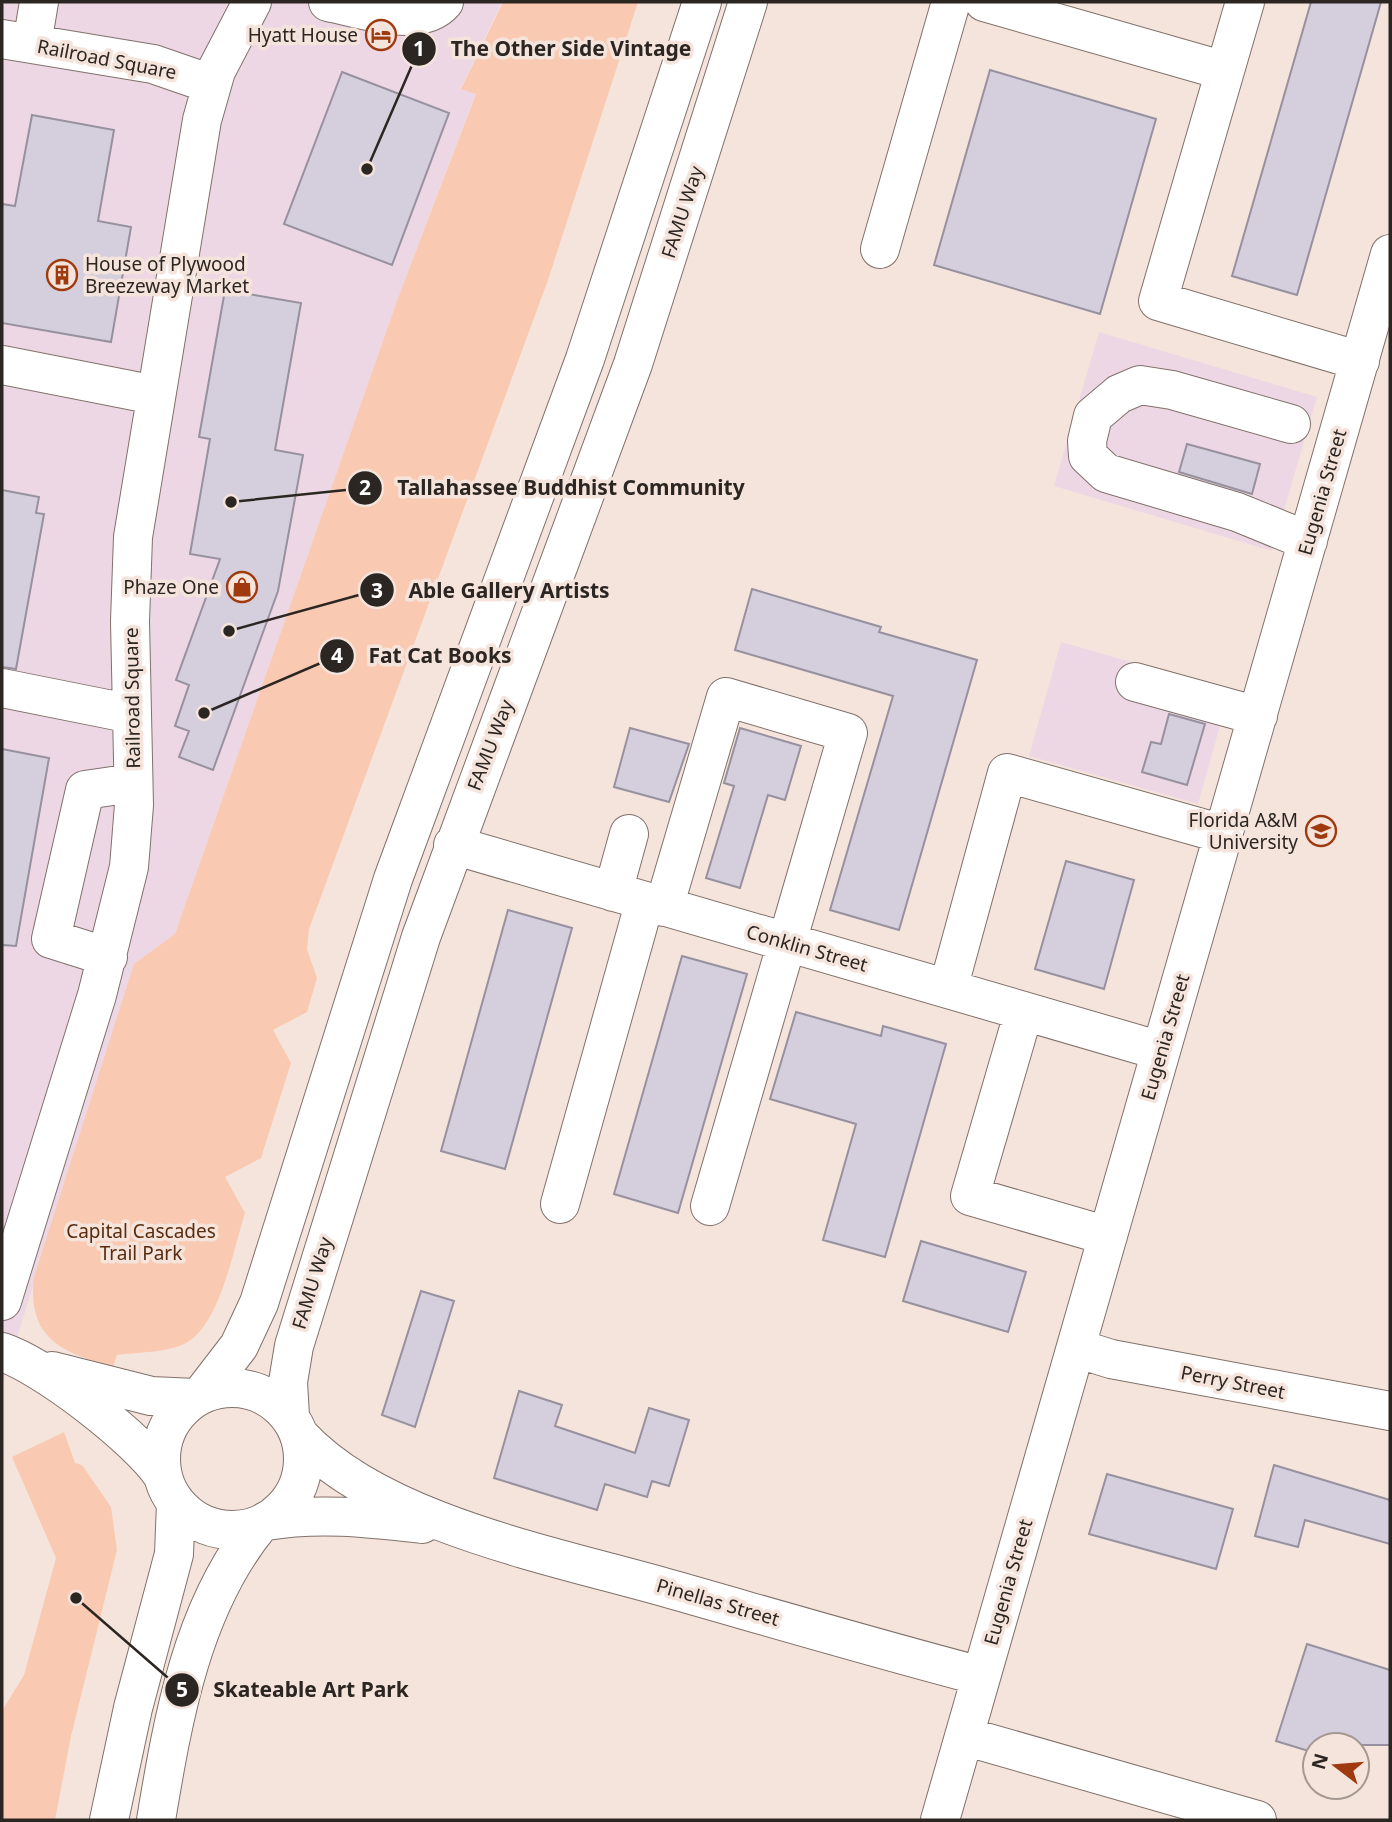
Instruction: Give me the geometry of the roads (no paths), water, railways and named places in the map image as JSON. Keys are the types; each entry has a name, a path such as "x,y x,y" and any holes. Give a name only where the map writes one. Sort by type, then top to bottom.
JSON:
{"street":[{"path":"10,42 39,2"},
{"name":"Railroad Square","path":"2,1301 108,957 129,867 134,783 131,566 138,497 199,138 211,84 252,2"},
{"path":"328,2 417,17 432,12 444,2"},
{"path":"109,1820 133,1708 174,1554 164,1438 176,1415 199,1396 234,1354 259,1303 393,878 581,371 702,2"},
{"name":"FAMU Way","path":"156,1820 180,1701 201,1629 226,1572 263,1523 291,1499 301,1479 304,1457 295,1426 288,1382 296,1338 393,1022 453,845 632,364 748,2"},
{"path":"880,249 951,2"},
{"path":"984,2 1225,71"},
{"path":"1245,2 1158,301 1360,361"},
{"name":"Railroad Square","path":"10,42 153,64 211,84"},
{"name":"Eugenia Street","path":"940,1820 1390,254"},
{"path":"2,365 155,395"},
{"path":"1291,424 1172,390 1140,385 1119,394 1093,416 1087,441 1088,456 1106,473 1237,512 1308,541"},
{"path":"1135,682 1258,716"},
{"path":"2,688 132,714"},
{"path":"559,1204 641,900 726,697 848,733 710,1206"},
{"path":"948,989 1007,773 1223,834"},
{"path":"108,957 51,939 85,790 134,783"},
{"path":"629,834 641,900"},
{"name":"Conklin Street","path":"453,845 1161,1051"},
{"path":"1024,1011 970,1196 1108,1236"},
{"name":"Perry Street","path":"1076,1348 1111,1359 1390,1411"},
{"path":"18,1359 151,1396 199,1396 223,1388 255,1391 274,1401 295,1426"},
{"path":"18,1359 136,1444 197,1521 232,1531 263,1523"},
{"name":"Pinellas Street","path":"295,1426 322,1458 353,1480 456,1528"},
{"name":"Pinellas Street","path":"263,1523 299,1516 343,1515 456,1528 981,1676"},
{"path":"964,1736 1257,1820"}],"place":[{"name":"Hyatt House","path":"381,35"},
{"name":"The Other Side Vintage","path":"367,169"},
{"name":"House of Plywood Breezeway Market","path":"62,275"},
{"name":"Tallahassee Buddhist Community","path":"231,502"},
{"name":"Phaze One","path":"242,587"},
{"name":"Able Gallery Artists","path":"229,631"},
{"name":"Fat Cat Books","path":"204,713"},
{"name":"Florida A&M University","path":"1321,831"},
{"name":"Skateable Art Park","path":"76,1598"}],"park label":[{"name":"Capital Cascades Trail Park","path":"141,1242"}]}
